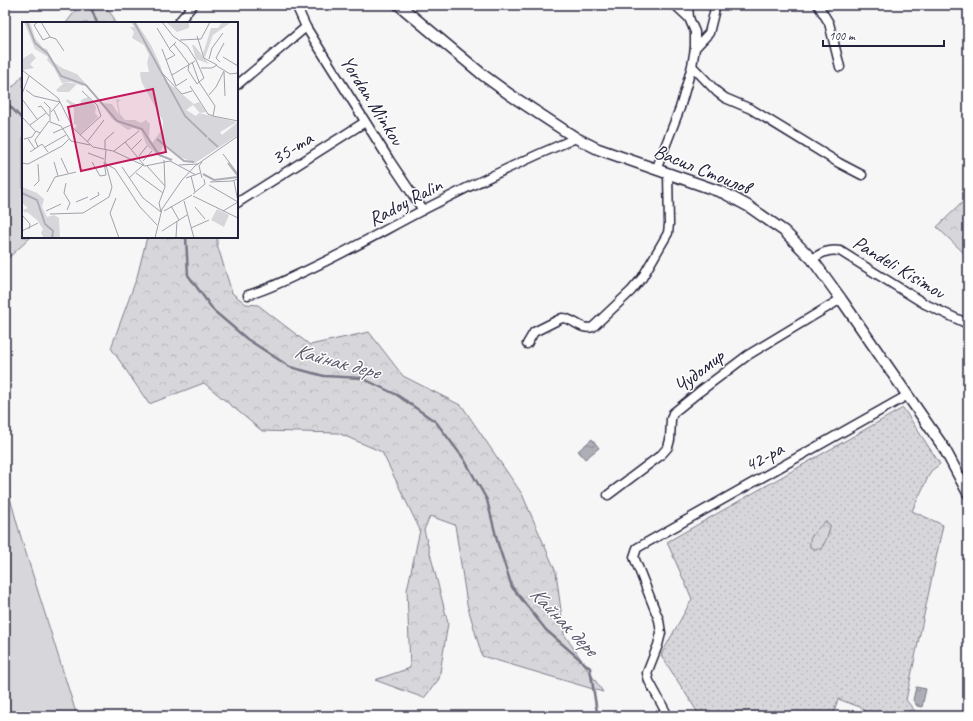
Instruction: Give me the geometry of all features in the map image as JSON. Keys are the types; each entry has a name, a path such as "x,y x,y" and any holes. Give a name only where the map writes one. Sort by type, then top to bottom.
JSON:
{"street":[{"path":"179,22 193,5"},
{"name":"Yordan Minkov","path":"296,5 306,27 365,122 423,210"},
{"name":"Васил Стоилов","path":"399,5 483,75 576,138 598,149 724,193 748,206 784,231 812,259 841,299 944,448 968,493"},
{"path":"675,5 689,18"},
{"path":"656,170 680,108 692,66 695,48 695,32 689,18 688,5"},
{"path":"695,48 709,33 715,5"},
{"path":"818,5 829,23 840,67"},
{"path":"238,84 306,27"},
{"path":"692,66 717,92 726,98 751,109 862,175"},
{"name":"35-та","path":"238,201 365,122"},
{"name":"Radoy Ralin","path":"248,295 261,292 312,268 423,210 534,156 576,138"},
{"path":"527,344 534,332 562,318 566,318 580,326 588,328 593,326 638,283 668,233 668,174"},
{"name":"Pandeli Kisimov","path":"812,259 825,251 832,249 840,251 925,304 968,324"},
{"name":"Чудомир","path":"608,495 661,455 668,447 670,440 671,419 674,413 748,355 841,299"},
{"name":"42-ра","path":"668,716 649,682 647,672 658,645 661,632 659,620 634,557 637,548 908,395"}],"green space":[{"path":"80,5 104,5 114,18 114,22 67,22"},
{"path":"22,76 22,238 30,238 5,261 5,80 13,87"},
{"path":"968,197 968,257 937,227"},
{"path":"147,238 217,238 217,244 232,293 246,304 258,305 310,345 369,332 403,376 462,406 522,494 556,572 564,634 603,692 482,656 467,604 455,525 430,516 424,530 448,623 439,679 424,698 375,680 410,668 407,590 420,530 382,452 338,433 262,431 204,383 149,404 111,348 137,277"},
{"path":"903,408 940,464 931,471 912,511 943,525 906,700 919,716 872,716 860,707 838,699 833,716 700,716 661,655 692,599 667,542"},
{"path":"5,480 20,534 77,716 5,716"},
{"path":"824,522 830,525 827,537 821,549 814,549 810,547 810,539"}],"water":[{"path":"592,439 599,448 585,459 578,451"},
{"path":"916,687 926,689 922,707 917,706 913,700"}],"waterway":[{"name":"Кайнак дере","path":"90,5 97,22"},
{"name":"Кайнак дере","path":"5,101 22,119"},
{"name":"Кайнак дере","path":"186,238 188,275 214,311 247,339 290,367 324,376 362,378 397,395 436,422 464,459 487,500 498,544 512,587 546,630 590,668 597,712 599,716"}]}
